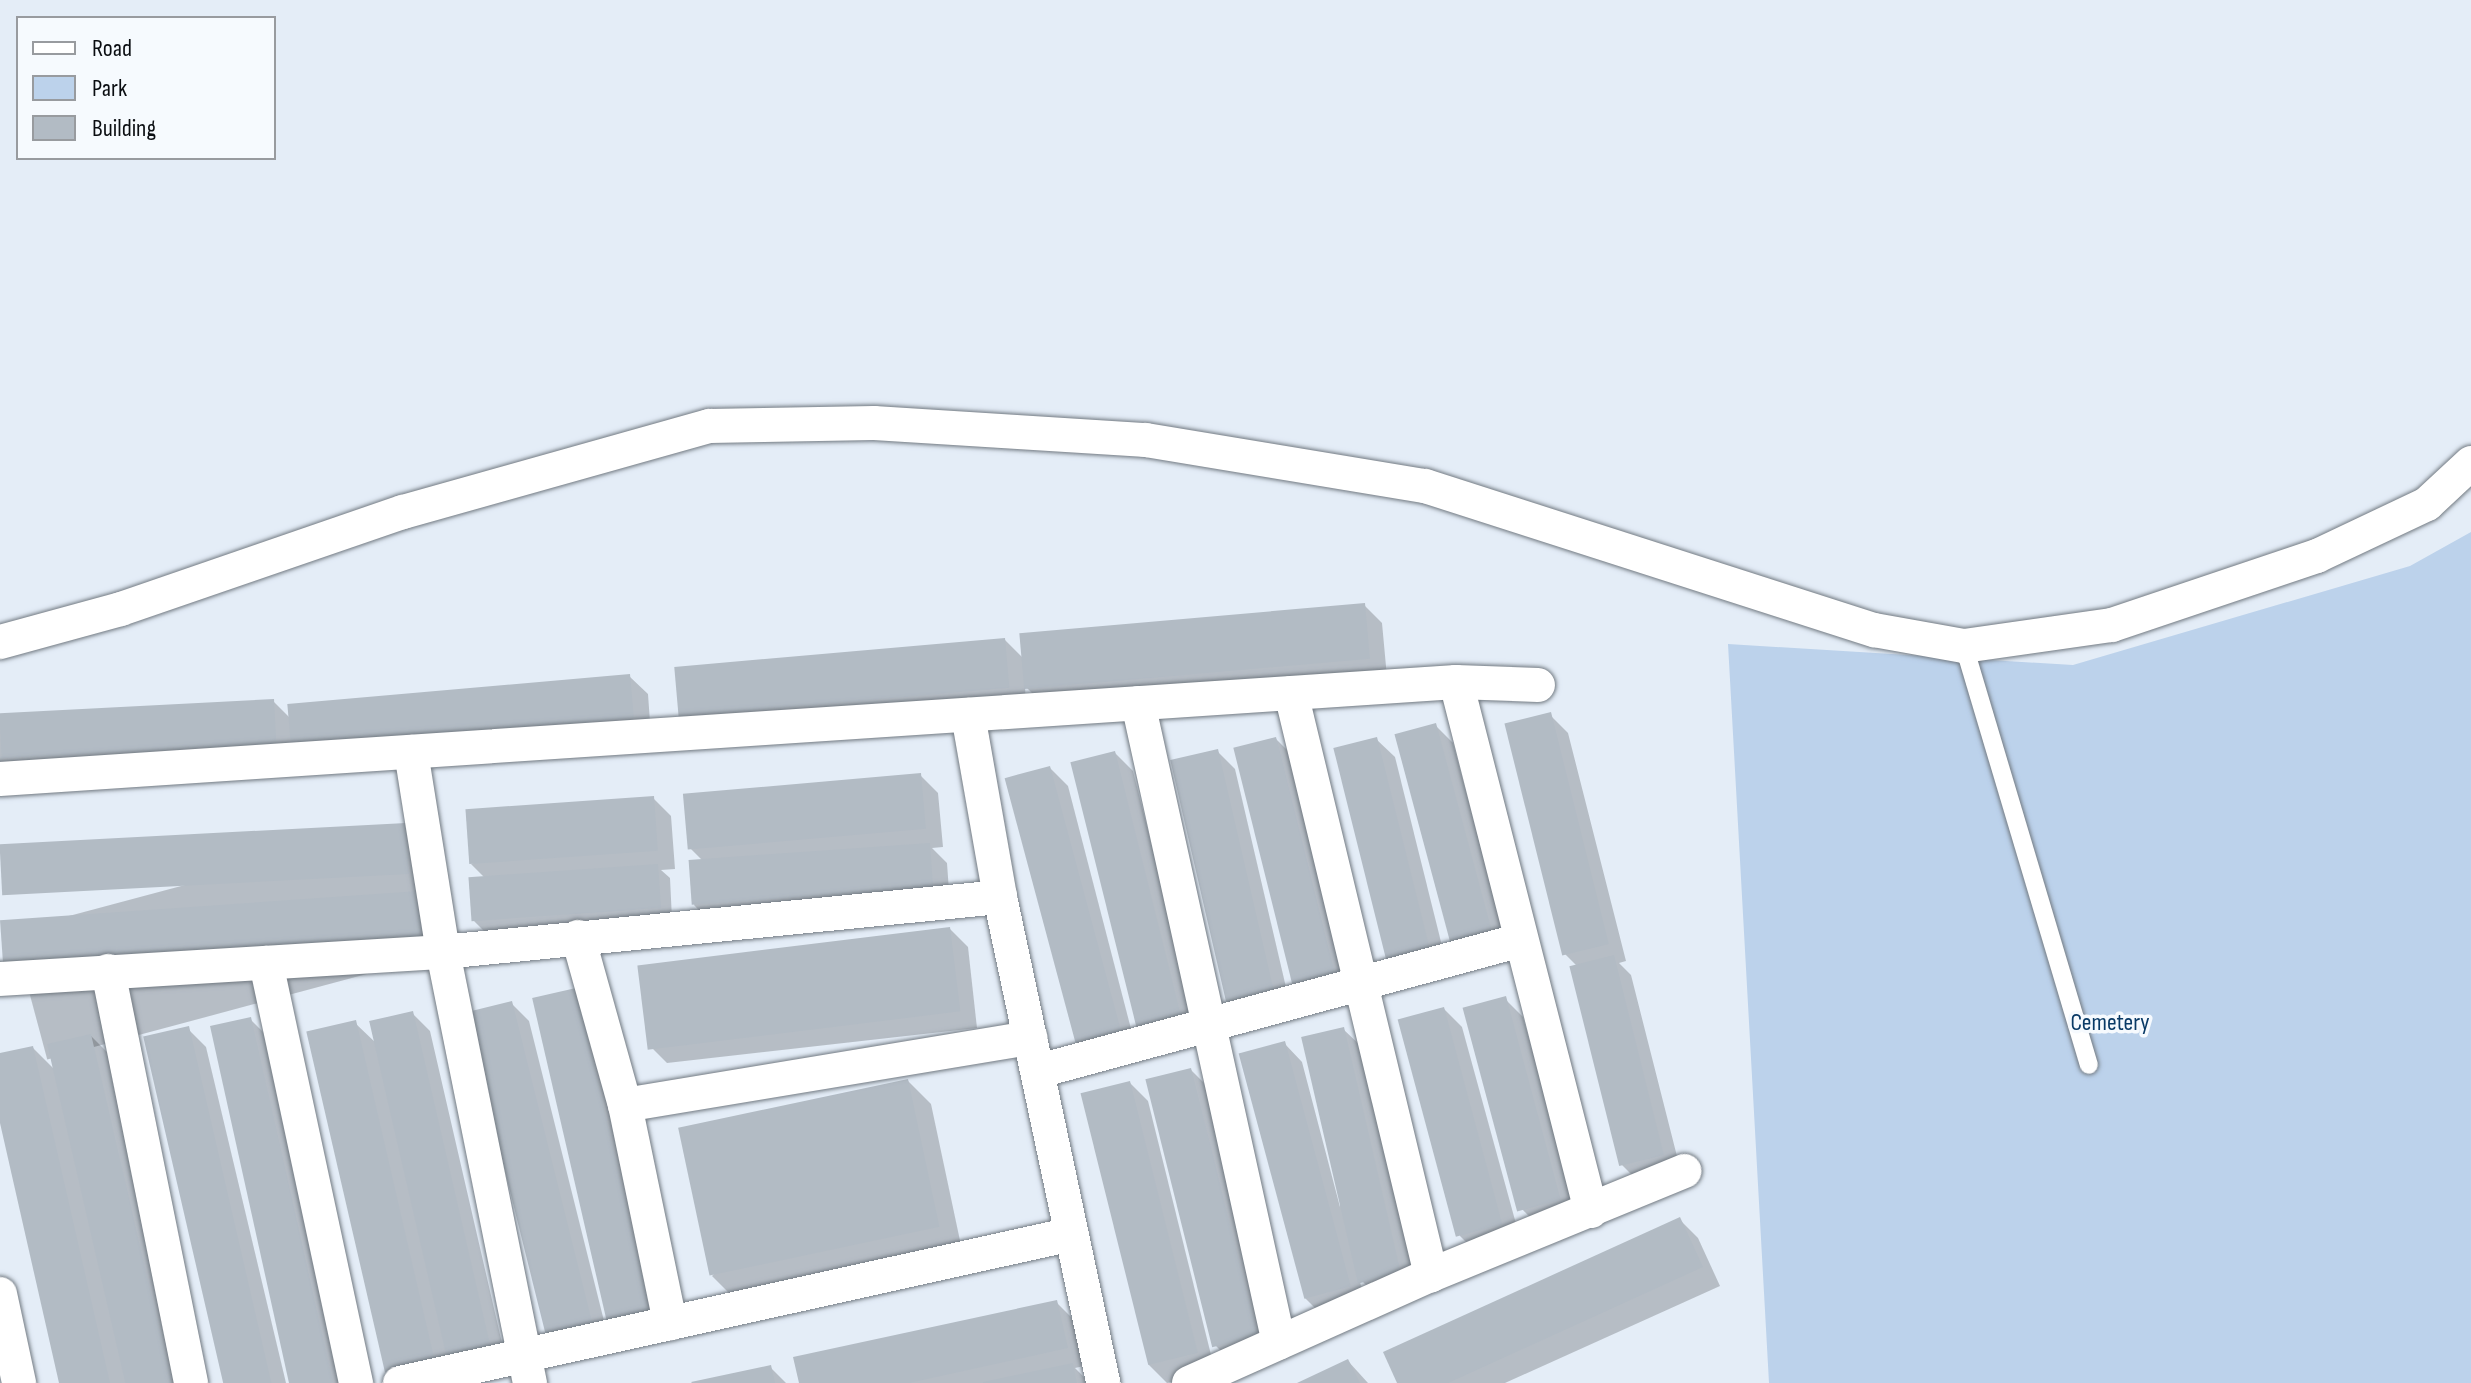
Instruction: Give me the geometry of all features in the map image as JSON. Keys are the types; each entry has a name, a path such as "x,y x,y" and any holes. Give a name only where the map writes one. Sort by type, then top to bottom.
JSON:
{"street":[{"path":"0,642 121,609 403,512 695,429 874,423 1146,440 1425,486 1874,630 1964,646 2112,625 2317,556 2427,504 2471,497"},
{"path":"2427,504 2471,463"},
{"path":"1456,682 1591,1211"},
{"path":"0,779 1456,682 1538,685"},
{"path":"1291,693 1431,1275"},
{"path":"1138,703 1207,1029 1279,1343"},
{"path":"968,715 1000,897 1103,1383"},
{"path":"411,752 443,952 526,1370"},
{"path":"0,979 443,952 1000,897"},
{"path":"578,937 625,1105 670,1323"},
{"path":"1039,1071 1360,988 1521,940"},
{"path":"266,963 356,1383"},
{"path":"108,971 191,1383"},
{"path":"625,1105 1030,1038"},
{"path":"1189,1383 1431,1275 1684,1171"},
{"path":"400,1383 526,1370 670,1323 1072,1234"},
{"path":"1,1305 19,1383"}],"lane":[{"path":"1964,646 2089,1065"}],"green space":[{"name":"Cemetery","path":"2471,532 2471,1383 1769,1383 1728,644 2073,665 2410,566"}],"building":[{"path":"1365,603 1370,659 1024,689 1019,633"},
{"path":"1005,638 1009,688 679,717 674,667"},
{"path":"630,674 634,718 291,748 287,704"},
{"path":"274,699 276,744 2,758 0,713"},
{"path":"1551,712 1609,944 1562,956 1504,724"},
{"path":"1436,723 1493,935 1451,946 1394,734"},
{"path":"1276,737 1337,981 1294,991 1233,748"},
{"path":"1377,737 1431,952 1387,963 1333,748"},
{"path":"1218,749 1275,996 1227,1007 1170,760"},
{"path":"1115,751 1182,1019 1137,1030 1070,762"},
{"path":"1050,766 1122,1034 1076,1046 1005,778"},
{"path":"921,773 926,829 688,850 683,794"},
{"path":"654,796 658,851 469,864 465,809"},
{"path":"406,823 409,874 2,895 0,844"},
{"path":"930,843 933,888 692,905 689,860"},
{"path":"658,864 661,908 472,921 468,877"},
{"path":"419,891 422,938 3,967 0,920"},
{"path":"950,927 960,1011 648,1050 637,965"},
{"path":"1614,955 1664,1155 1619,1166 1569,966"},
{"path":"576,988 652,1316 608,1326 532,998"},
{"path":"1506,996 1561,1200 1517,1211 1463,1008"},
{"path":"512,1001 594,1328 547,1340 465,1013"},
{"path":"1444,1007 1502,1224 1456,1237 1398,1019"},
{"path":"413,1011 492,1351 448,1361 369,1021"},
{"path":"251,1017 333,1382 329,1383 289,1383 210,1026"},
{"path":"356,1020 435,1361 385,1373 306,1031"},
{"path":"189,1026 271,1383 223,1383 143,1037"},
{"path":"1344,1027 1401,1274 1358,1283 1301,1037"},
{"path":"91,1034 172,1383 125,1383 47,1044"},
{"path":"1285,1041 1351,1286 1304,1299 1239,1053"},
{"path":"33,1046 110,1383 59,1383 0,1123 0,1053"},
{"path":"1191,1068 1258,1336 1212,1347 1145,1079"},
{"path":"908,1079 939,1227 710,1276 678,1128"},
{"path":"1130,1081 1198,1353 1148,1365 1081,1093"},
{"path":"1680,1217 1703,1267 1448,1383 1397,1383 1383,1352"},
{"path":"1057,1300 1068,1348 909,1383 799,1383 793,1357"},
{"path":"1348,1359 1360,1383 1297,1383"},
{"path":"1073,1363 1077,1383 983,1383 983,1382"},
{"path":"771,1365 775,1383 691,1382"}]}
